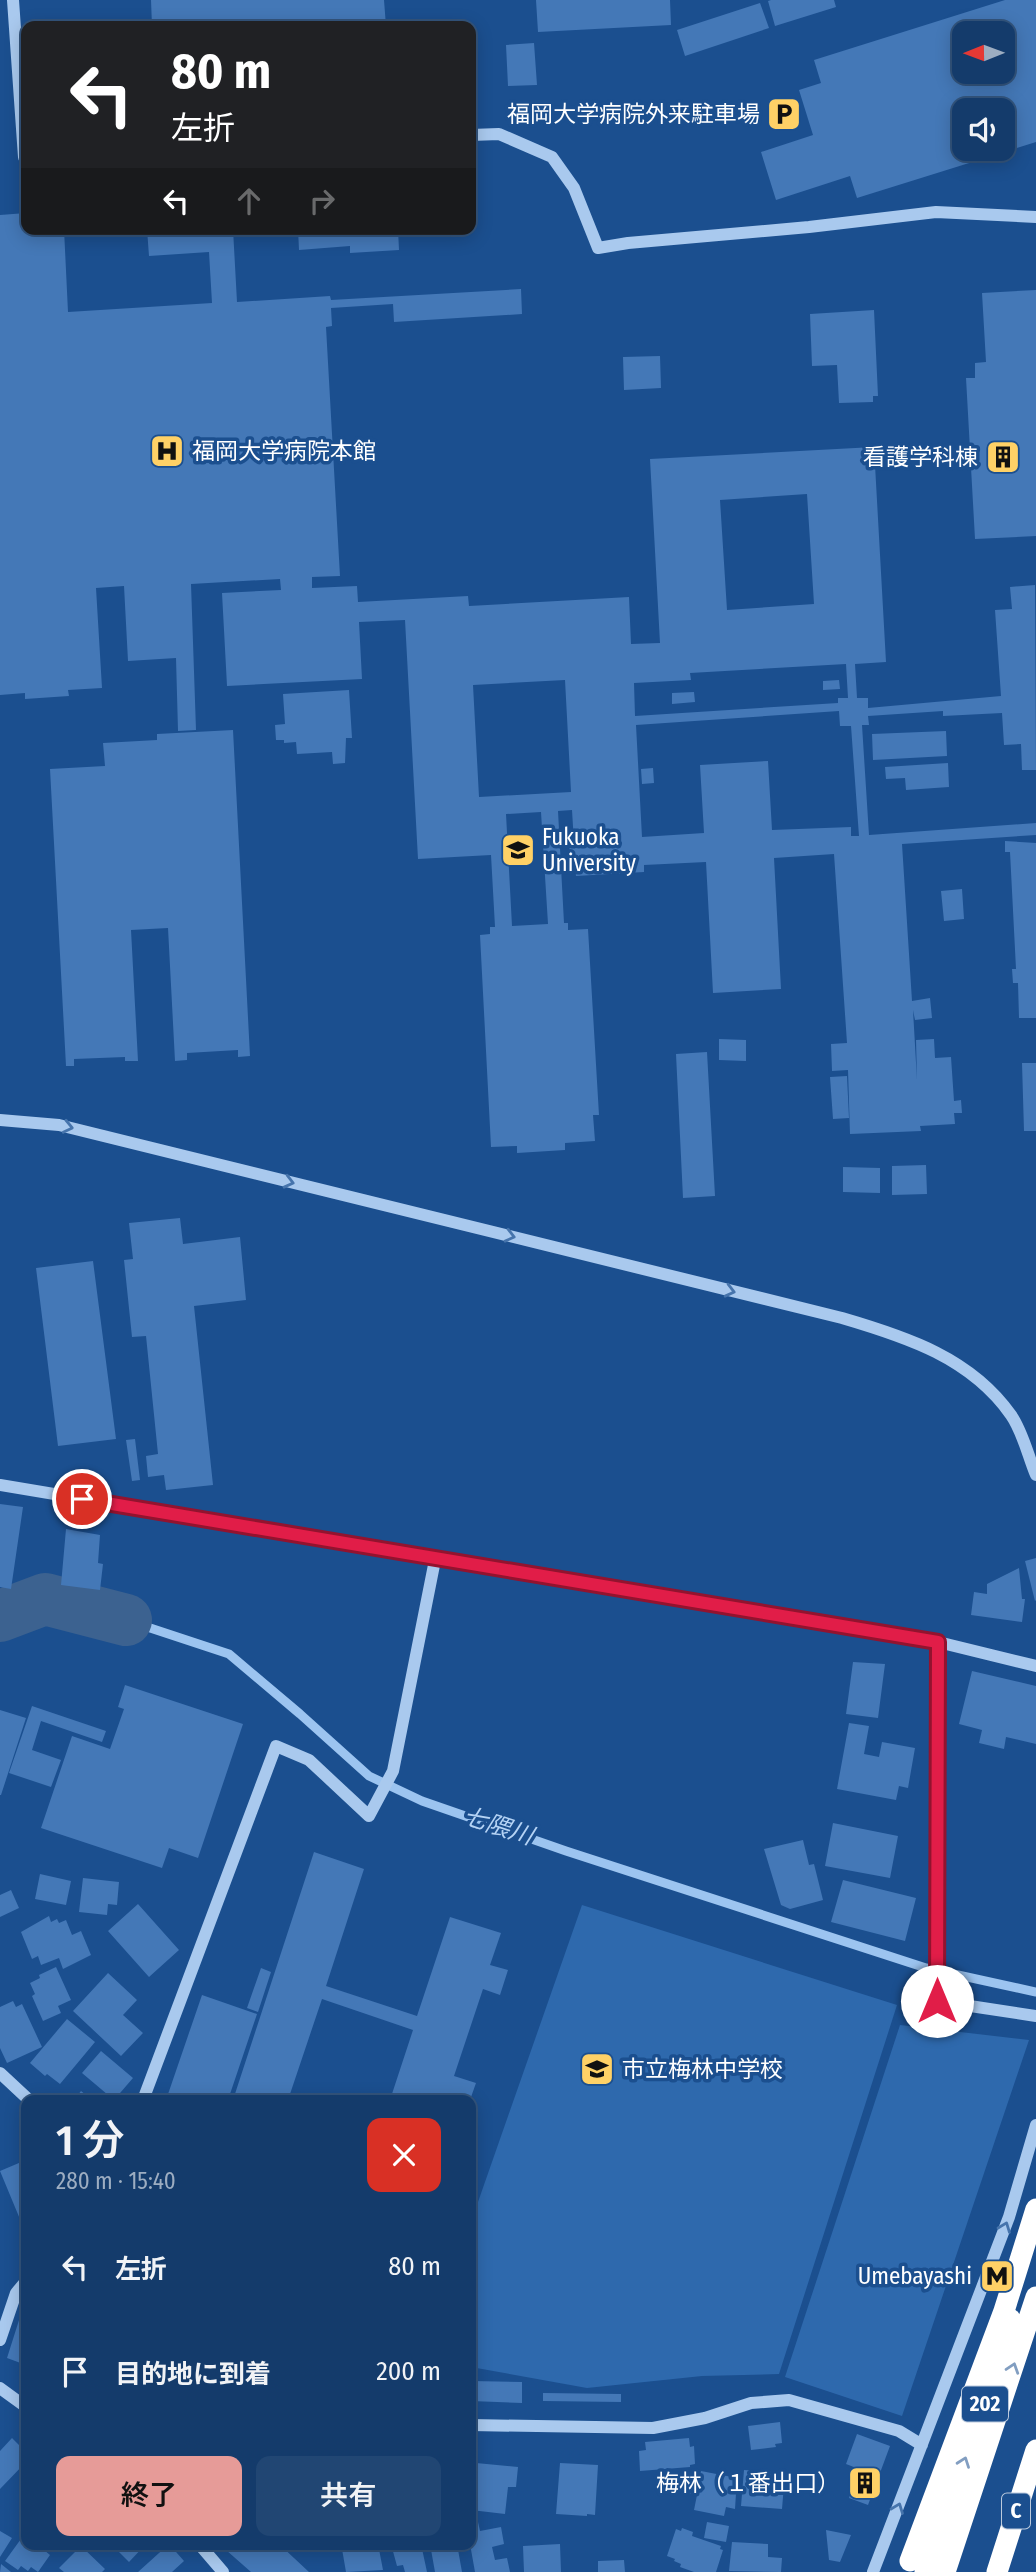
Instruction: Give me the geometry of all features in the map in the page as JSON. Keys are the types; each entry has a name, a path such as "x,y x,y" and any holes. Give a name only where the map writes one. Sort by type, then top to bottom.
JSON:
{"highway":[{"path":"906,2572 1004,2311 1036,2209"},
{"name":"202","path":"925,2572 983,2409 1036,2232"},
{"name":"C","path":"945,2572 1036,2297"},
{"name":"C","path":"997,2572 1036,2450"},
{"path":"1003,2572 1036,2482"}],"street":[{"path":"13,0 21,114"},
{"path":"476,135 499,134 552,157 574,188 598,248 936,212 1036,217"},
{"path":"0,1120 59,1125 842,1318 895,1334 941,1353 977,1378 1012,1416 1036,1475"},
{"path":"0,1485 435,1560 938,1642 1036,1665"},
{"path":"146,2095 276,1746 309,1760 369,1816 393,1771 435,1560"},
{"path":"938,1642 937,2001 1036,2015"},
{"path":"0,2073 24,2095"},
{"path":"873,2572 1009,2217 1036,2125"},
{"path":"0,2340 16,2293 21,2287"},
{"path":"0,2388 21,2403"},
{"path":"476,2425 653,2428 705,2418 751,2403 789,2400 899,2431 922,2445"},
{"path":"205,2550 223,2572"}],"shaded area":[{"path":"582,1905 897,2005 779,2374 702,2376 587,2388 476,2368 476,2208"},
{"path":"900,2025 1029,2040 902,2416 785,2377"}],"building":[{"path":"151,0 384,0 386,21 152,21"},
{"path":"536,0 670,0 671,25 538,32"},
{"path":"834,0 836,7 775,26 768,1"},
{"path":"1005,0 1036,0 1036,142 1015,149 1015,98 952,98 952,161 975,161 857,198 850,176 776,200 761,152 813,135 799,90 821,83 814,60"},
{"path":"760,3 769,28 685,56 677,30"},
{"path":"534,43 537,85 508,86 506,45"},
{"path":"21,213 21,235 64,235 68,312 212,303 209,252 149,256 147,235 233,235 237,302 330,296 331,300 521,289 522,314 394,322 393,304 331,308 332,326 326,327 340,576 312,577 312,588 357,586 358,602 468,596 469,606 629,597 631,644 660,643 650,459 874,447 886,662 855,664 857,698 868,698 868,708 1001,696 995,610 1012,609 1010,587 1035,585 1036,770 1022,770 1021,744 1004,745 1002,713 943,716 943,711 868,716 869,725 862,725 869,835 1036,823 1036,835 902,844 912,1001 930,998 932,1018 915,1020 913,1010 917,1080 916,1040 934,1039 935,1058 951,1057 954,1101 961,1100 962,1113 954,1113 955,1124 920,1126 921,1131 850,1134 848,1070 832,1071 831,1044 847,1043 834,854 774,858 781,989 713,993 706,862 644,865 644,872 576,876 575,863 571,863 569,843 574,843 572,810 558,811 564,923 568,923 568,930 588,929 599,1115 593,1115 595,1141 565,1143 565,1150 517,1153 517,1146 491,1147 480,935 490,934 490,927 495,927 491,855 418,859 405,620 359,622 362,679 227,686 222,593 281,590 280,579 191,584 196,730 178,731 176,658 128,661 124,586 96,588 102,688 68,690 69,696 25,699 25,693 0,695 0,215","holes":["807,494 814,604 727,610 720,500","846,664 848,698 838,698 838,703 635,716 634,683 691,680 690,673","565,680 571,792 479,797 473,685","839,711 840,726 851,726 859,836 851,836 851,827 772,830 768,761 700,765 704,833 642,837 636,725","541,812 548,924 512,926 506,814"]},
{"path":"298,235 398,235 399,250 350,253 350,246 299,250"},
{"name":"看護学科棟","path":"1036,290 1036,536 975,539 966,378 975,378 975,363 986,362 982,293"},
{"path":"874,310 878,396 873,396 873,402 839,403 837,365 812,366 810,314"},
{"path":"660,356 661,388 624,390 623,357"},
{"path":"839,680 840,689 823,690 823,681"},
{"path":"349,690 352,738 346,738 345,763 333,764 332,752 297,754 296,742 284,743 284,740 276,740 275,725 285,724 283,694"},
{"path":"694,692 695,702 672,704 672,693"},
{"path":"233,730 250,1056 238,1057 238,1050 187,1053 187,1060 175,1061 168,928 131,930 138,1061 125,1061 125,1057 74,1059 74,1066 66,1066 50,769 105,766 103,743 157,740 157,734"},
{"path":"946,731 947,756 873,760 872,734"},
{"path":"948,763 949,787 906,790 905,778 886,779 885,767"},
{"path":"653,768 654,783 642,784 641,769"},
{"path":"1005,841 1036,843 1036,1018 1019,1018 1018,983 1013,983 1012,969 1016,969 1010,852 1005,852"},
{"path":"962,889 964,919 944,921 941,891"},
{"path":"719,1039 746,1040 746,1061 719,1060"},
{"path":"707,1052 715,1196 683,1198 676,1054"},
{"path":"1022,1063 1036,1063 1036,1131 1024,1131"},
{"path":"847,1076 849,1118 833,1119 830,1077"},
{"path":"926,1165 927,1194 892,1195 892,1166"},
{"path":"843,1167 880,1168 880,1193 843,1192"},
{"path":"180,1218 183,1244 240,1237 246,1300 194,1306 213,1485 166,1490 164,1475 148,1477 146,1456 158,1454 146,1336 132,1337 124,1260 133,1259 129,1223"},
{"path":"93,1261 116,1439 58,1446 36,1268"},
{"path":"135,1439 140,1480 132,1481 126,1440"},
{"path":"0,1504 23,1507 11,1589 0,1587"},
{"path":"66,1529 100,1535 98,1563 103,1564 100,1590 61,1585"},
{"path":"1036,1558 1036,1600 1035,1601 1025,1561"},
{"path":"1019,1568 1022,1599 1025,1599 1022,1622 971,1615 974,1592 987,1594 987,1584"},
{"path":"853,1662 885,1664 878,1718 846,1714"},
{"path":"972,1671 1036,1686 1036,1744 1006,1737 1004,1749 979,1743 982,1730 959,1724"},
{"path":"125,1685 243,1724 198,1858 169,1848 162,1868 41,1828 72,1736 110,1749 124,1709 118,1707"},
{"path":"32,1706 106,1731 102,1742 41,1721 32,1750 61,1760 51,1787 9,1773"},
{"path":"0,1710 26,1718 1,1795 0,1795"},
{"path":"849,1723 869,1726 864,1754 879,1757 882,1742 915,1748 908,1788 899,1786 896,1800 837,1789"},
{"path":"833,1823 898,1836 890,1878 825,1866"},
{"path":"803,1840 809,1865 814,1864 823,1900 790,1909 781,1905 764,1849"},
{"path":"314,1852 364,1869 326,1986 417,2016 450,1917 501,1933 490,1965 508,1970 500,1995 483,1989 454,2076 476,2083 472,2095 392,2095 413,2030 322,1999 290,2095 235,2095"},
{"path":"40,1874 71,1881 66,1905 35,1899"},
{"path":"83,1878 119,1882 117,1905 108,1904 107,1915 79,1912"},
{"path":"843,1880 916,1898 905,1941 831,1922"},
{"path":"11,1890 19,1908 0,1917 0,1895"},
{"path":"138,1904 179,1950 149,1977 108,1931"},
{"path":"49,1916 51,1922 57,1919 59,1923 66,1920 72,1935 81,1931 91,1955 63,1969 59,1958 41,1965 38,1956 32,1959 21,1932"},
{"path":"56,1967 71,2000 58,2006 61,2013 43,2021 32,1996 35,1994 30,1983"},
{"path":"261,1968 271,1972 258,2012 247,2008"},
{"path":"108,1973 137,2000 123,2015 143,2033 121,2056 73,2011"},
{"path":"202,1995 257,2014 230,2095 168,2095"},
{"path":"13,2001 16,2007 22,2004 42,2047 7,2063 0,2048 0,2007"},
{"path":"67,2019 95,2042 60,2084 30,2063"},
{"path":"101,2051 133,2078 118,2095 108,2095 82,2073"},
{"path":"21,2162 21,2222 0,2171"},
{"path":"20,2317 21,2363 7,2358"},
{"path":"476,2381 522,2382 522,2403 476,2401"},
{"path":"543,2393 621,2394 621,2402 543,2401"},
{"path":"780,2422 782,2443 775,2444 776,2447 751,2450 748,2426"},
{"name":"梅林（１番出口）","path":"857,2434 890,2446 868,2505 849,2498 859,2469 846,2464"},
{"path":"12,2438 21,2447 21,2467 0,2489 0,2451"},
{"path":"689,2438 690,2447 694,2446 695,2464 690,2467 640,2471 639,2451 646,2450 645,2442"},
{"path":"476,2463 518,2467 516,2487 508,2487 505,2514 476,2511"},
{"path":"560,2463 598,2465 595,2515 556,2514"},
{"path":"744,2470 785,2473 782,2509 741,2506"},
{"path":"701,2471 737,2478 735,2509 726,2507 724,2516 694,2510 697,2495 689,2493"},
{"path":"476,2522 480,2531 501,2527 504,2544 492,2547 495,2560 507,2558 510,2572 475,2572 471,2550 476,2550"},
{"path":"707,2522 729,2526 726,2542 704,2538"},
{"path":"682,2528 693,2532 692,2536 721,2546 720,2549 723,2550 716,2572 694,2572 680,2567 681,2564 667,2556 676,2529 681,2531"},
{"path":"826,2530 851,2535 840,2562 829,2560"},
{"path":"0,2531 12,2538 0,2557"},
{"path":"21,2539 21,2550 44,2550 50,2555 38,2572 31,2567 28,2571 21,2566 18,2570 5,2561"},
{"path":"732,2542 768,2544 768,2557 782,2558 781,2572 729,2571"},
{"path":"560,2544 561,2572 524,2572 523,2546"},
{"path":"77,2550 85,2550 105,2569 102,2572 64,2572 59,2568"},
{"path":"117,2550 140,2550 129,2562"},
{"path":"162,2550 174,2550 184,2561 172,2572 138,2572"},
{"path":"226,2550 285,2550 309,2572 251,2572"},
{"path":"342,2550 379,2550 383,2570 346,2572"},
{"path":"393,2550 422,2550 427,2572 405,2572 403,2565 397,2566"},
{"path":"431,2550 458,2550 462,2572 435,2572"},
{"path":"624,2560 625,2572 598,2572 598,2561"},
{"path":"1,2564 11,2572 0,2572"}],"waterway":[{"name":"七隈川","path":"0,1616 45,1599 126,1620"},
{"name":"七隈川","path":"126,1620 229,1654 369,1776 422,1801 566,1851 926,1968 1036,1992"}],"place":[{"name":"福岡大学病院外来駐車場","path":"784,114"},
{"name":"福岡大学病院本館","path":"167,451"},
{"name":"看護学科棟","path":"1003,457"},
{"name":"Fukuoka University","path":"518,850"},
{"name":"市立梅林中学校","path":"597,2069"},
{"name":"Umebayashi","path":"997,2276"},
{"name":"梅林（１番出口）","path":"865,2483"}],"route":[{"path":"82,1499 938,1642 937,2001"}]}
